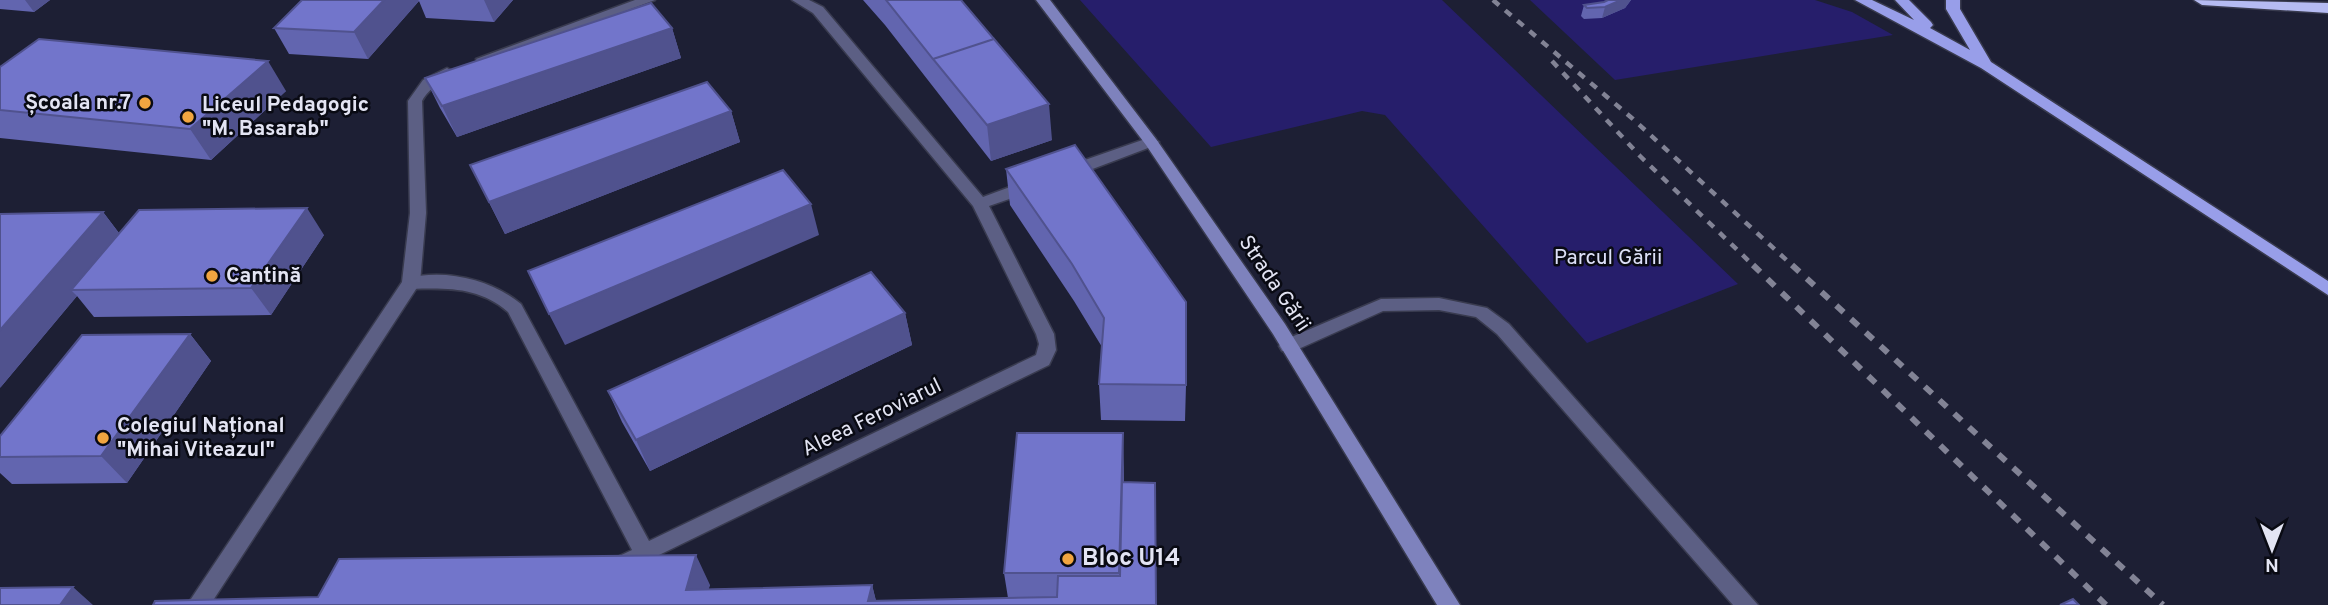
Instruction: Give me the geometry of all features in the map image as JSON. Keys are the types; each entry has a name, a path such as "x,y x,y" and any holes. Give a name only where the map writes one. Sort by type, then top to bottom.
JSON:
{"highway":[{"path":"2202,0 2328,8"}],"main road":[{"path":"1863,0 1986,65 2328,289"},
{"path":"1902,0 1937,37"},
{"path":"1953,0 1953,9 1986,65"}],"street":[{"path":"198,605 411,283 418,213 415,101 420,90 432,79 450,71 648,0"},
{"name":"Aleea Feroviarul","path":"600,571 623,564 1043,360 1049,345 980,204 818,10 799,0"},
{"name":"Strada Gării","path":"1043,0 1150,142 1288,346 1449,605"},
{"path":"980,204 1150,142"},
{"path":"411,283 475,284 502,295 515,309 644,553"},
{"path":"1288,346 1381,304 1438,304 1481,312 1503,329 1747,605"}],"green space":[{"name":"Parcul Gării","path":"1080,0 1442,0 1738,284 1587,343 1385,115 1362,111 1211,147"},
{"path":"1530,0 1815,0 1852,12 1893,35 1615,80"}],"building":[{"path":"302,0 384,0 354,32 274,28"},
{"path":"886,0 961,0 994,39 933,59"},
{"path":"1621,0 1605,7 1587,8 1584,5 1604,2"},
{"path":"651,3 672,28 442,106 425,78"},
{"path":"39,39 268,61 190,129 0,110 0,67"},
{"path":"994,39 1049,104 987,125 933,59"},
{"path":"707,82 731,111 489,202 470,165"},
{"path":"1075,145 1186,302 1186,385 1099,384 1104,318 1072,264 1006,169"},
{"path":"783,170 811,204 549,314 528,271"},
{"path":"307,208 251,288 71,290 139,210"},
{"path":"103,212 0,330 0,214"},
{"path":"871,272 905,313 636,440 608,391"},
{"path":"190,334 101,456 0,457 0,436 82,335"},
{"name":"Bloc U14","path":"1017,433 1123,433 1119,573 1004,573"},
{"path":"1122,482 1155,483 1156,605 153,605 155,601 318,597 339,559 696,555 686,590 872,585 868,601 1057,597 1058,576 1120,576"},
{"path":"73,587 60,605 0,605 0,588"},
{"path":"2073,599 2079,605 2060,605"}],"railway":[{"path":"1493,0 1633,119 1794,267"},
{"path":"1552,61 1640,156 1755,267"},
{"path":"1753,265 2106,605"},
{"path":"1792,265 2163,605"}],"place":[{"name":"Școala nr.7","path":"145,103"},
{"name":"Liceul Pedagogic \"M. Basarab\"","path":"188,117"},
{"name":"Cantină","path":"212,276"},
{"name":"Colegiul Național \"Mihai Viteazul\"","path":"103,438"},
{"name":"Bloc U14","path":"1068,559"}]}
